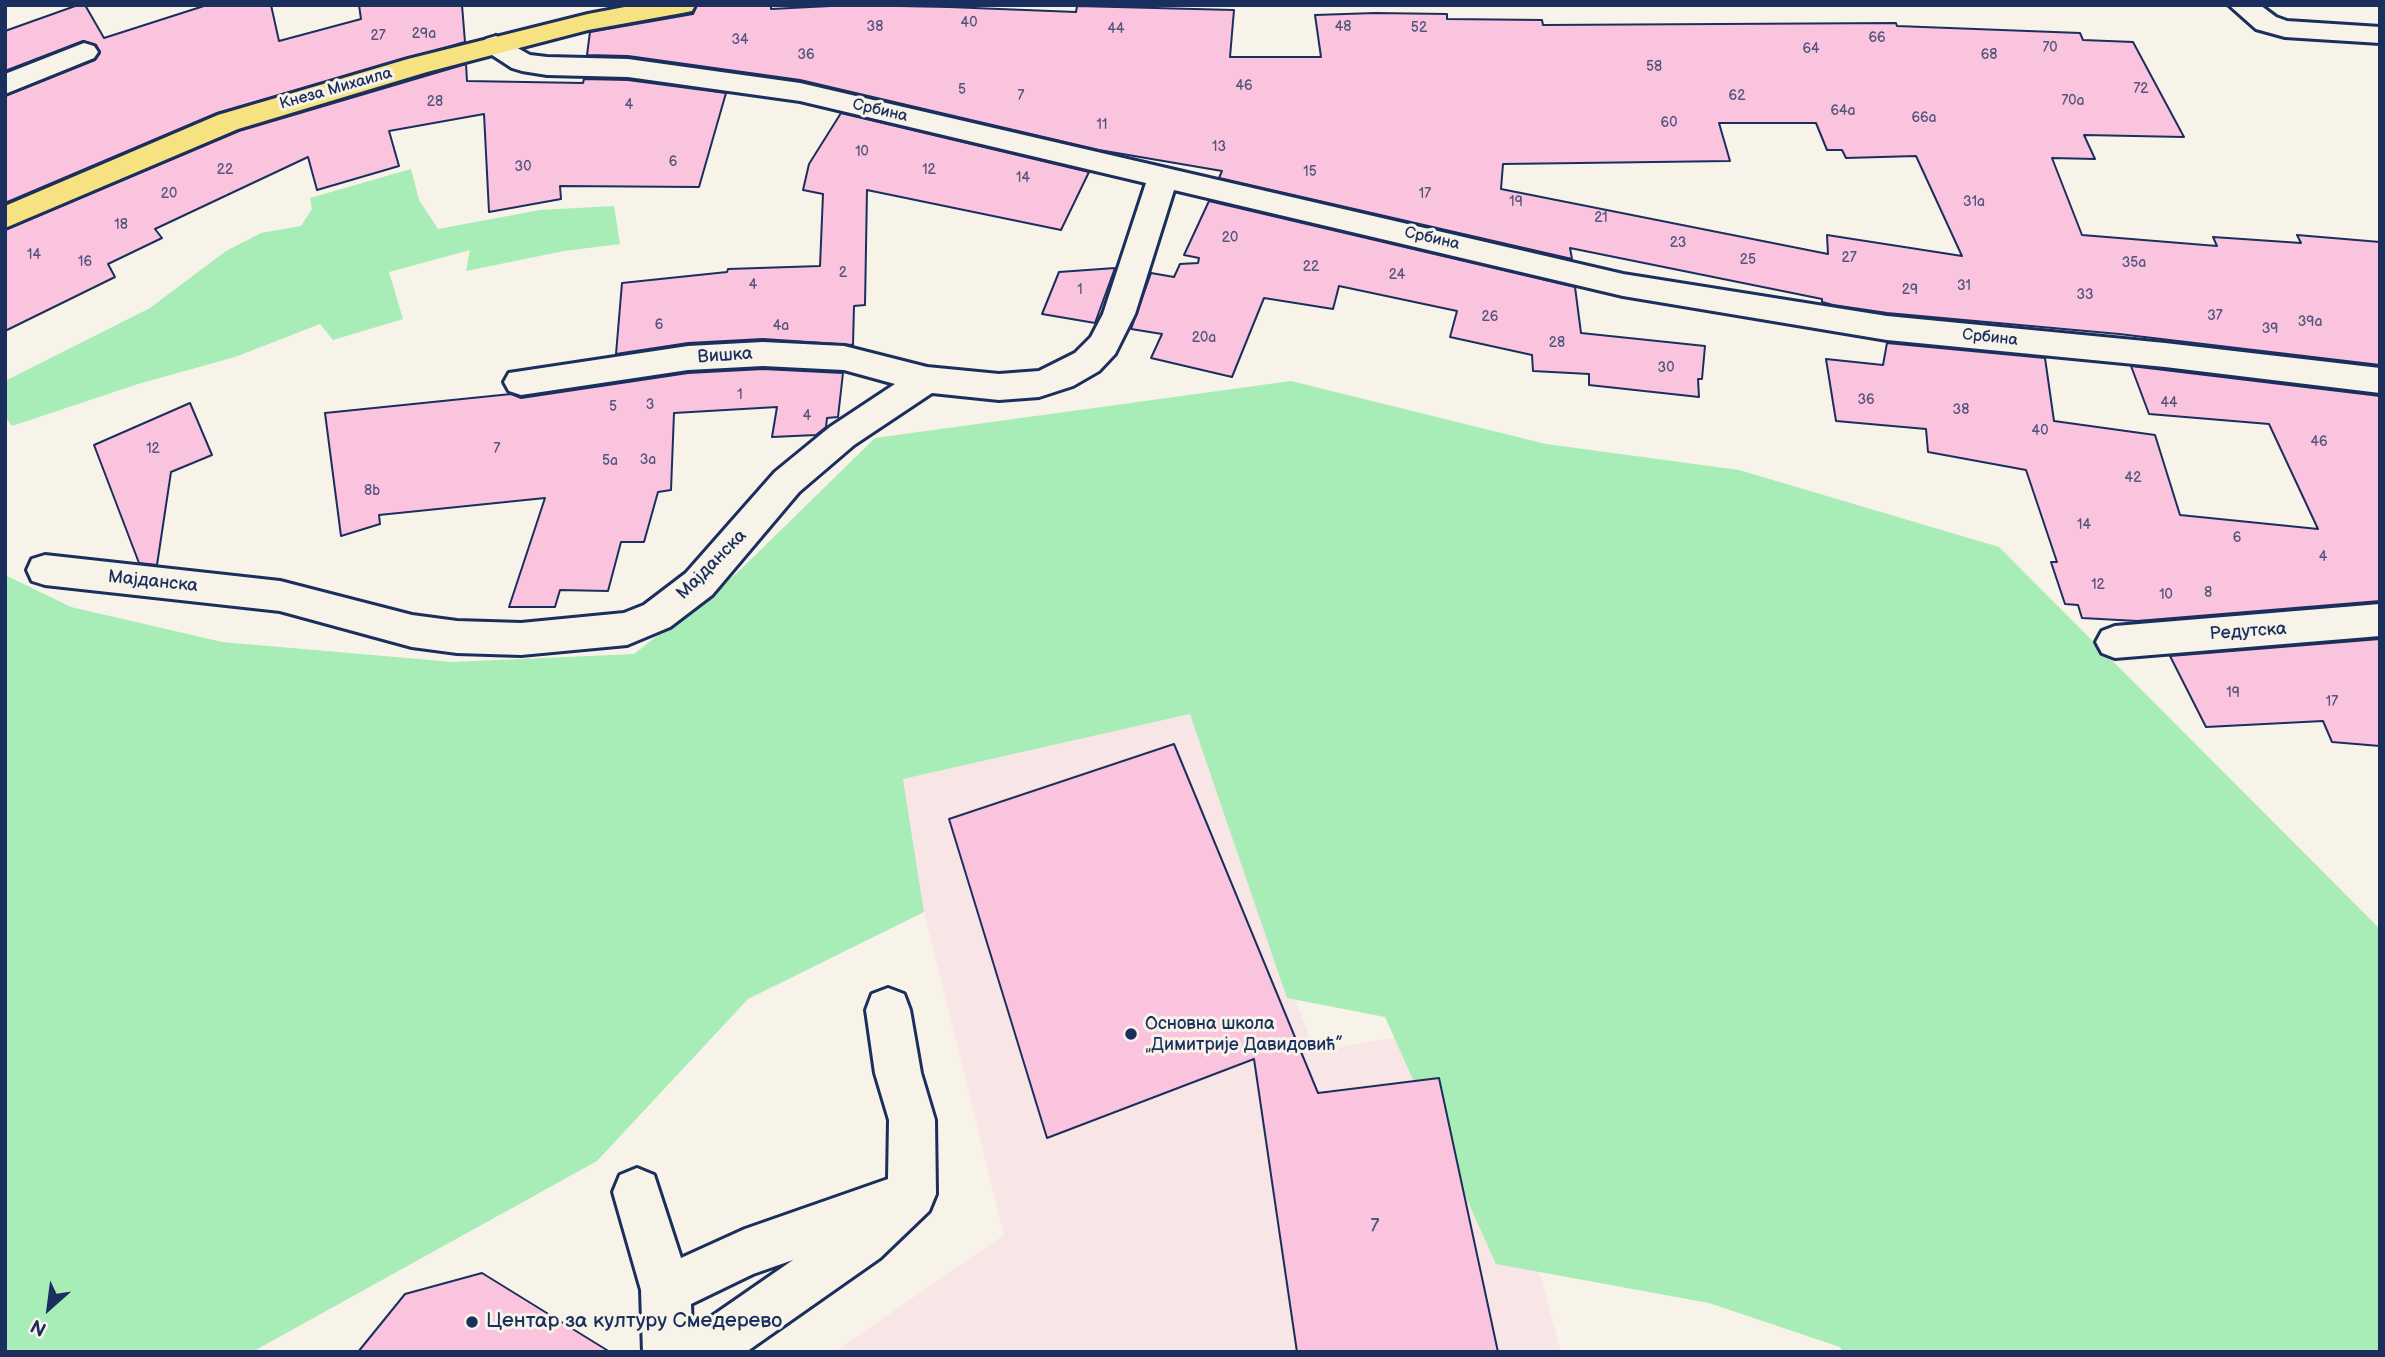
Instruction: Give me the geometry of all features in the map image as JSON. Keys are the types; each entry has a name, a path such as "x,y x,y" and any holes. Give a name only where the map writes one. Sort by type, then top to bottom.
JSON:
{"main road":[{"name":"Кнеза Михаила","path":"5,218 228,122 418,65 589,22 682,5"}],"street":[{"path":"2242,5 2266,23 2285,29 2380,35"},
{"name":"Србина","path":"496,46 522,62 690,75 800,93 1164,175 1623,285 1887,328 2165,355 2380,381"},
{"path":"5,85 84,52"},
{"path":"927,380 999,387 1039,384 1061,377 1087,362 1103,345 1119,314 1164,175"},
{"name":"Вишка","path":"521,382 688,358 762,354 844,358 927,380"},
{"name":"Мајданска","path":"45,570 280,596 412,631 457,637 521,639 627,629 657,616 699,584 787,482 842,436 927,380"},
{"name":"Редутска","path":"2115,642 2380,620"},
{"path":"703,1352 863,1241 912,1194 912,1120 898,1073 888,1010"},
{"path":"637,1192 666,1290 668,1352"},
{"path":"666,1290 745,1254 912,1194"}],"shaded area":[{"name":"Основна школа „Димитрије Давидовић”","path":"1190,714 1315,1052 1472,1023 1561,1352 834,1352 1004,1235 924,912 903,779"}],"green space":[{"path":"411,169 419,200 438,229 540,210 614,206 620,244 564,251 466,271 470,250 389,272 403,319 333,340 320,324 235,357 138,384 12,426 5,417 5,381 150,308 226,251 261,233 301,226 312,209 310,198"},
{"path":"1291,381 1546,444 1739,470 1999,547 2380,929 2380,1352 1843,1352 1840,1347 1709,1303 1496,1264 1385,1017 1287,998 1190,714 903,779 924,912 748,999 597,1161 252,1352 5,1352 5,575 71,607 222,642 453,662 634,654 736,574 875,438"}],"building":[{"path":"78,5 85,5 104,38 207,5 271,5 279,41 361,19 359,5 462,5 465,42 217,113 5,203 5,96 95,60 100,53 96,45 83,41 5,71 5,31"},
{"path":"697,5 771,5 771,9 850,5 1076,12 1077,6 1234,10 1230,57 1321,57 1315,15 1375,13 1447,14 1447,19 1542,20 1543,25 1896,23 1897,26 2080,33 2083,40 2133,42 2184,137 2084,135 2095,159 2052,158 2082,235 2217,246 2213,237 2301,243 2297,235 2380,242 2380,365 2119,334 1887,313 1833,305 1822,302 1822,299 1570,248 1572,259 1219,178 1222,171 1099,150 800,80 628,56 587,55 590,32 693,14","holes":["1719,123 1816,123 1827,150 1842,150 1846,158 1916,156 1962,256 1827,235 1828,254 1501,189 1503,164 1730,161"]},
{"path":"466,64 467,81 583,83 584,79 628,80 726,93 699,187 560,186 561,199 489,212 484,114 389,131 399,166 317,190 308,157 155,229 162,238 108,264 115,277 5,331 5,230 239,131"},
{"path":"841,113 1089,172 1061,230 867,190 865,305 854,306 853,345 763,339 688,343 616,354 622,283 727,272 728,269 820,266 823,194 803,190 809,164"},
{"path":"1209,201 1575,287 1581,333 1705,346 1702,379 1698,379 1699,397 1589,385 1589,374 1533,371 1532,355 1450,337 1457,311 1339,286 1333,309 1264,298 1232,377 1151,358 1162,334 1131,329 1151,273 1174,277 1180,264 1198,263 1199,258 1184,255"},
{"path":"1115,268 1095,323 1042,314 1059,272"},
{"path":"1887,343 2045,358 2054,421 2155,435 2180,515 2318,529 2269,424 2149,414 2131,366 2380,396 2380,601 2137,621 2082,618 2078,605 2065,604 2051,562 2057,562 2026,470 1928,452 1926,429 1836,421 1826,359 1883,365"},
{"path":"763,369 843,373 838,417 827,418 826,427 816,435 772,437 777,407 674,413 671,490 658,492 644,542 621,542 608,591 560,590 555,607 509,607 545,498 379,515 380,524 341,536 325,413 511,394 521,398 688,373"},
{"path":"190,403 212,455 171,472 157,565 139,563 94,445"},
{"path":"2380,639 2380,746 2332,742 2323,721 2206,727 2170,656"},
{"path":"1174,744 1318,1093 1439,1078 1498,1352 1297,1352 1254,1059 1047,1138 949,819"},
{"name":"Центар за културу Смедерево","path":"482,1273 610,1352 358,1352 405,1294"}],"place":[{"name":"Основна школа „Димитрије Давидовић”","path":"1131,1034"},
{"name":"Центар за културу Смедерево","path":"472,1322"}]}
